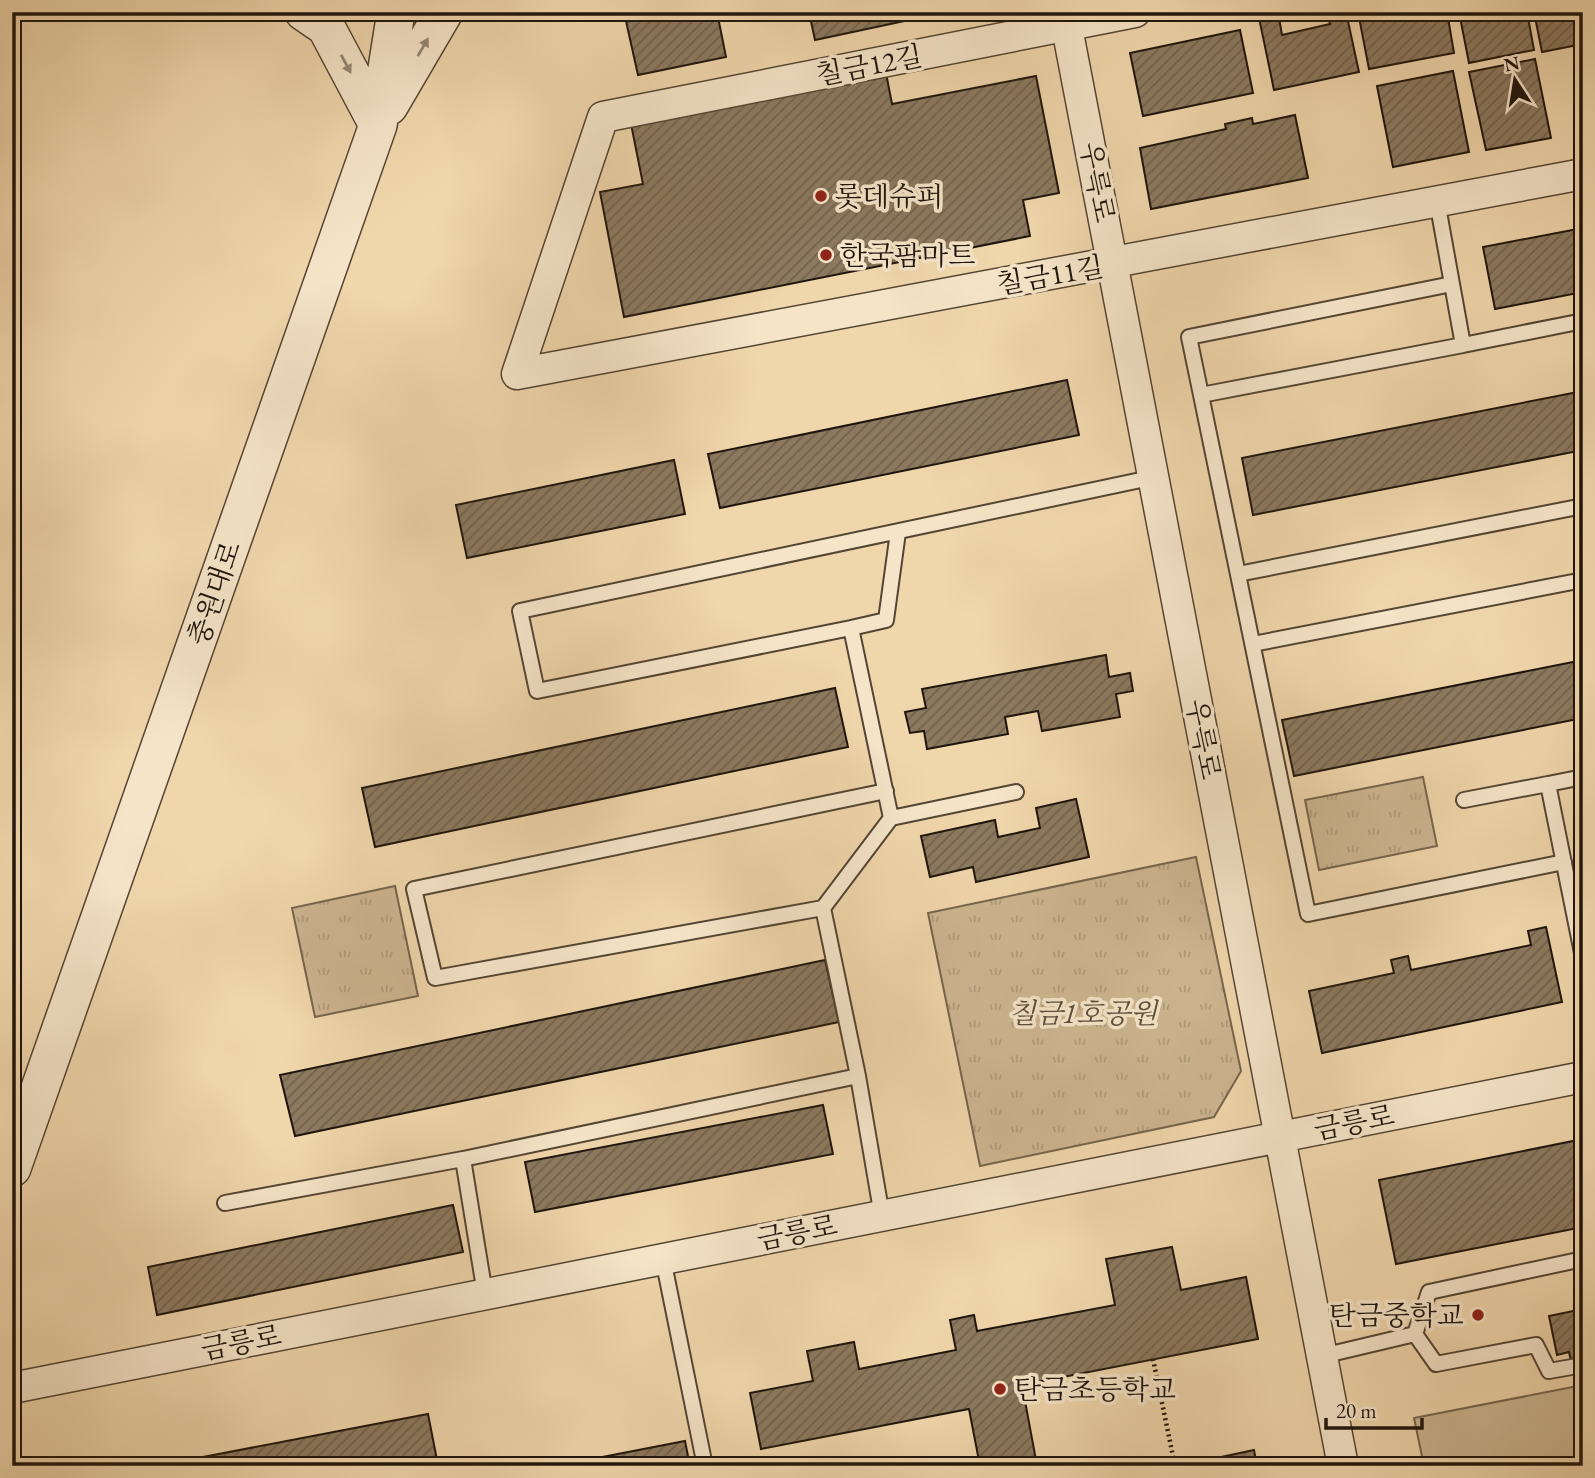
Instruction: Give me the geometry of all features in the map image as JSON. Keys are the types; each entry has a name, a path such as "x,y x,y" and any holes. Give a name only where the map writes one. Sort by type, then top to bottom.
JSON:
{"street":[{"path":"304,12 326,27 378,125"},
{"name":"충원대로","path":"12,1168 378,125 396,12"},
{"path":"378,125 444,12"},
{"name":"칠금12길","path":"517,374 603,117 1065,19 1135,12"},
{"name":"우륵로","path":"1065,19 1343,1466"},
{"name":"칠금11길","path":"517,374 1583,174"},
{"name":"금릉로","path":"12,1388 1583,1077"}],"lane":[{"path":"1437,201 1463,345"},
{"path":"1452,284 1189,337 1308,914 1564,862"},
{"path":"1201,395 1583,321"},
{"path":"898,532 886,620 537,691 520,611 1155,477"},
{"path":"1238,573 1583,506"},
{"path":"1253,645 1583,580"},
{"path":"851,628 891,818"},
{"path":"1464,800 1583,777"},
{"path":"1548,784 1583,958"},
{"path":"886,790 414,889 435,978 823,908 891,818 1016,792"},
{"path":"823,908 858,1076 882,1216"},
{"path":"225,1202 463,1159 858,1076"},
{"path":"463,1159 485,1294"},
{"path":"663,1259 705,1466"},
{"path":"1415,1334 1429,1292 1583,1259"},
{"path":"1322,1356 1415,1334"},
{"path":"1415,1334 1436,1364 1536,1345 1549,1371 1583,1365"}],"path":[{"path":"1153,1359 1175,1466"}],"green space":[{"path":"1423,777 1437,846 1319,870 1305,800"},
{"name":"칠금1호공원","path":"1196,857 1241,1071 1214,1117 980,1166 928,913"},
{"path":"395,886 418,996 315,1017 292,908"},
{"path":"1583,1385 1583,1466 1424,1466 1414,1418"}],"building":[{"path":"624,12 717,12 726,57 638,75"},
{"path":"809,12 912,12 914,19 815,40"},
{"path":"917,12 947,12 918,18"},
{"path":"1278,12 1282,35 1330,24 1327,12 1346,12 1359,72 1274,90 1258,13"},
{"path":"1358,12 1447,12 1454,53 1369,69"},
{"path":"1459,12 1527,12 1534,50 1469,63"},
{"path":"1534,12 1583,12 1583,44 1542,52"},
{"path":"1240,30 1253,93 1143,116 1130,53"},
{"path":"1535,59 1551,138 1486,150 1469,72"},
{"path":"1453,71 1469,152 1393,167 1377,86"},
{"name":"롯데슈퍼","path":"886,73 892,104 1036,76 1059,193 1023,200 1030,236 624,317 600,192 643,184 631,124"},
{"path":"1295,115 1308,178 1151,209 1140,148 1226,129 1225,124 1252,118 1253,124"},
{"path":"1583,228 1583,292 1495,309 1483,247"},
{"path":"1067,380 1079,435 720,508 708,454"},
{"path":"1583,391 1583,450 1253,515 1242,458"},
{"path":"674,460 685,514 467,558 456,505"},
{"path":"1106,655 1109,677 1130,673 1133,691 1116,694 1120,717 1042,731 1038,711 1005,717 1008,734 927,749 924,731 910,733 905,712 926,708 922,689"},
{"path":"1583,660 1583,718 1294,776 1282,720"},
{"path":"835,688 848,747 375,847 362,788"},
{"path":"1076,799 1089,857 976,882 973,867 930,877 921,836 995,820 998,837 1040,828 1036,808"},
{"path":"1546,927 1562,1002 1322,1053 1309,991 1394,973 1391,960 1408,956 1411,970 1531,945 1528,931"},
{"path":"825,960 839,1022 295,1136 280,1075"},
{"path":"823,1105 833,1154 535,1212 525,1162"},
{"path":"1583,1139 1583,1227 1396,1264 1379,1180"},
{"path":"453,1205 463,1252 157,1315 148,1267"},
{"path":"1172,1247 1181,1290 1246,1277 1258,1339 1022,1385 1036,1460 1010,1466 980,1466 969,1409 761,1449 750,1393 813,1381 807,1351 854,1342 859,1369 956,1350 950,1320 974,1315 977,1331 1115,1305 1106,1259"},
{"path":"1583,1309 1583,1359 1571,1361 1569,1352 1557,1355 1549,1316"},
{"path":"428,1414 437,1460 406,1466 156,1466"},
{"path":"685,1441 690,1466 556,1466"},
{"path":"1254,1450 1257,1466 1179,1466"}],"place":[{"name":"롯데슈퍼","path":"821,196"},
{"name":"한국팜마트","path":"826,255"},
{"name":"탄금중학교","path":"1478,1315"},
{"name":"탄금초등학교","path":"1000,1389"}]}
